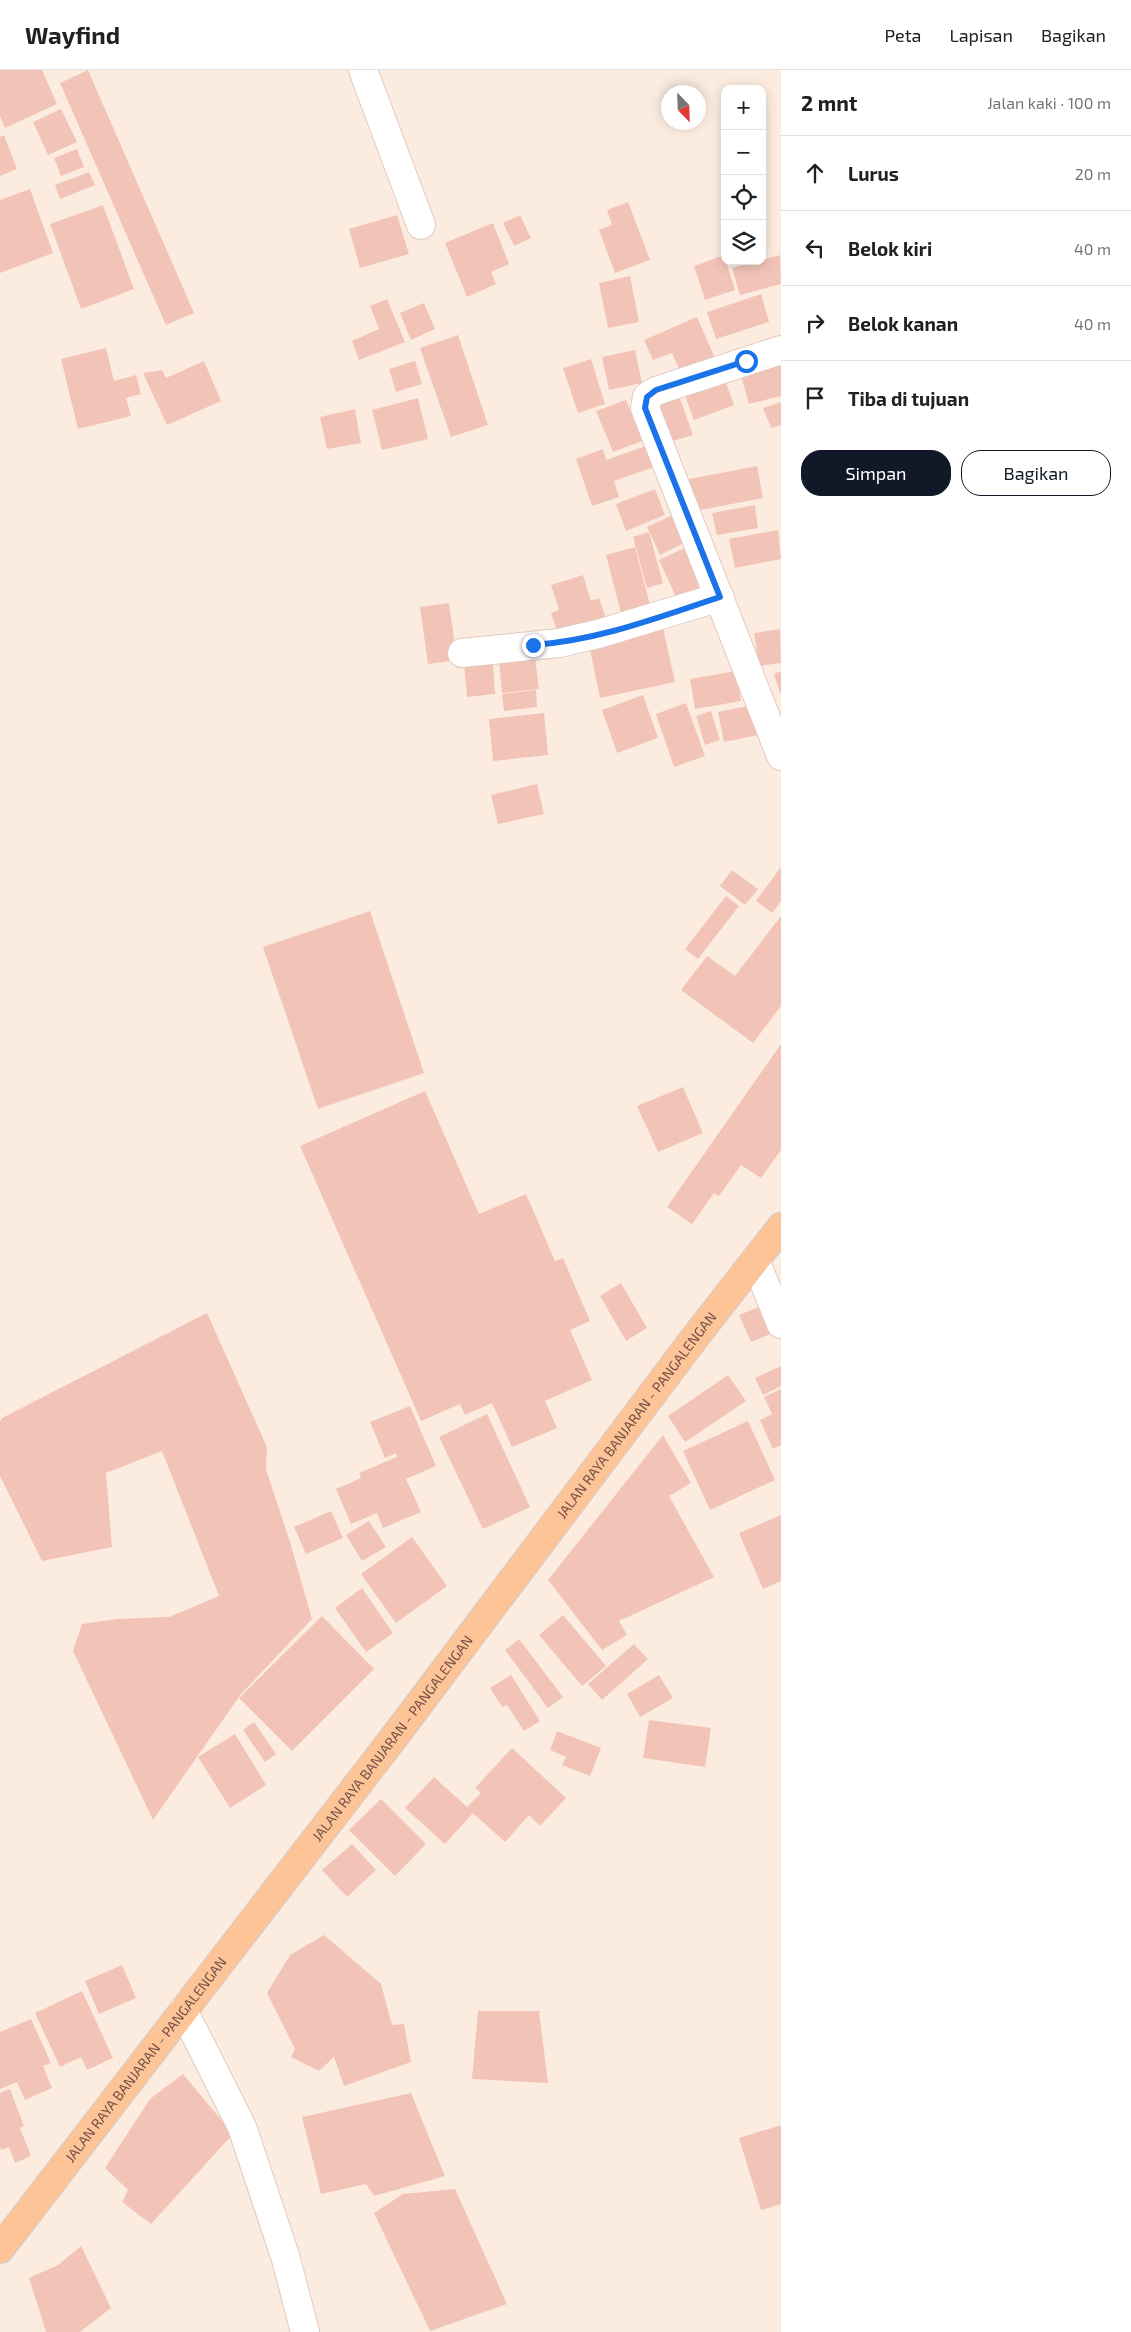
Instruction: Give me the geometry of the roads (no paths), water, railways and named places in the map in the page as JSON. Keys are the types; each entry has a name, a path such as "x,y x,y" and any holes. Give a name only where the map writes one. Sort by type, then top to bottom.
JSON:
{"main road":[{"name":"JALAN RAYA BANJARAN - PANGALENGAN","path":"0,2248 389,1743 781,1227"}],"street":[{"path":"362,70 378,106 421,225"},
{"path":"781,350 656,390 647,397 645,408 781,756"},
{"path":"462,653 560,643 598,634 720,597"},
{"path":"755,1260 781,1324"},
{"path":"183,2010 242,2127 286,2259 305,2332"}]}
